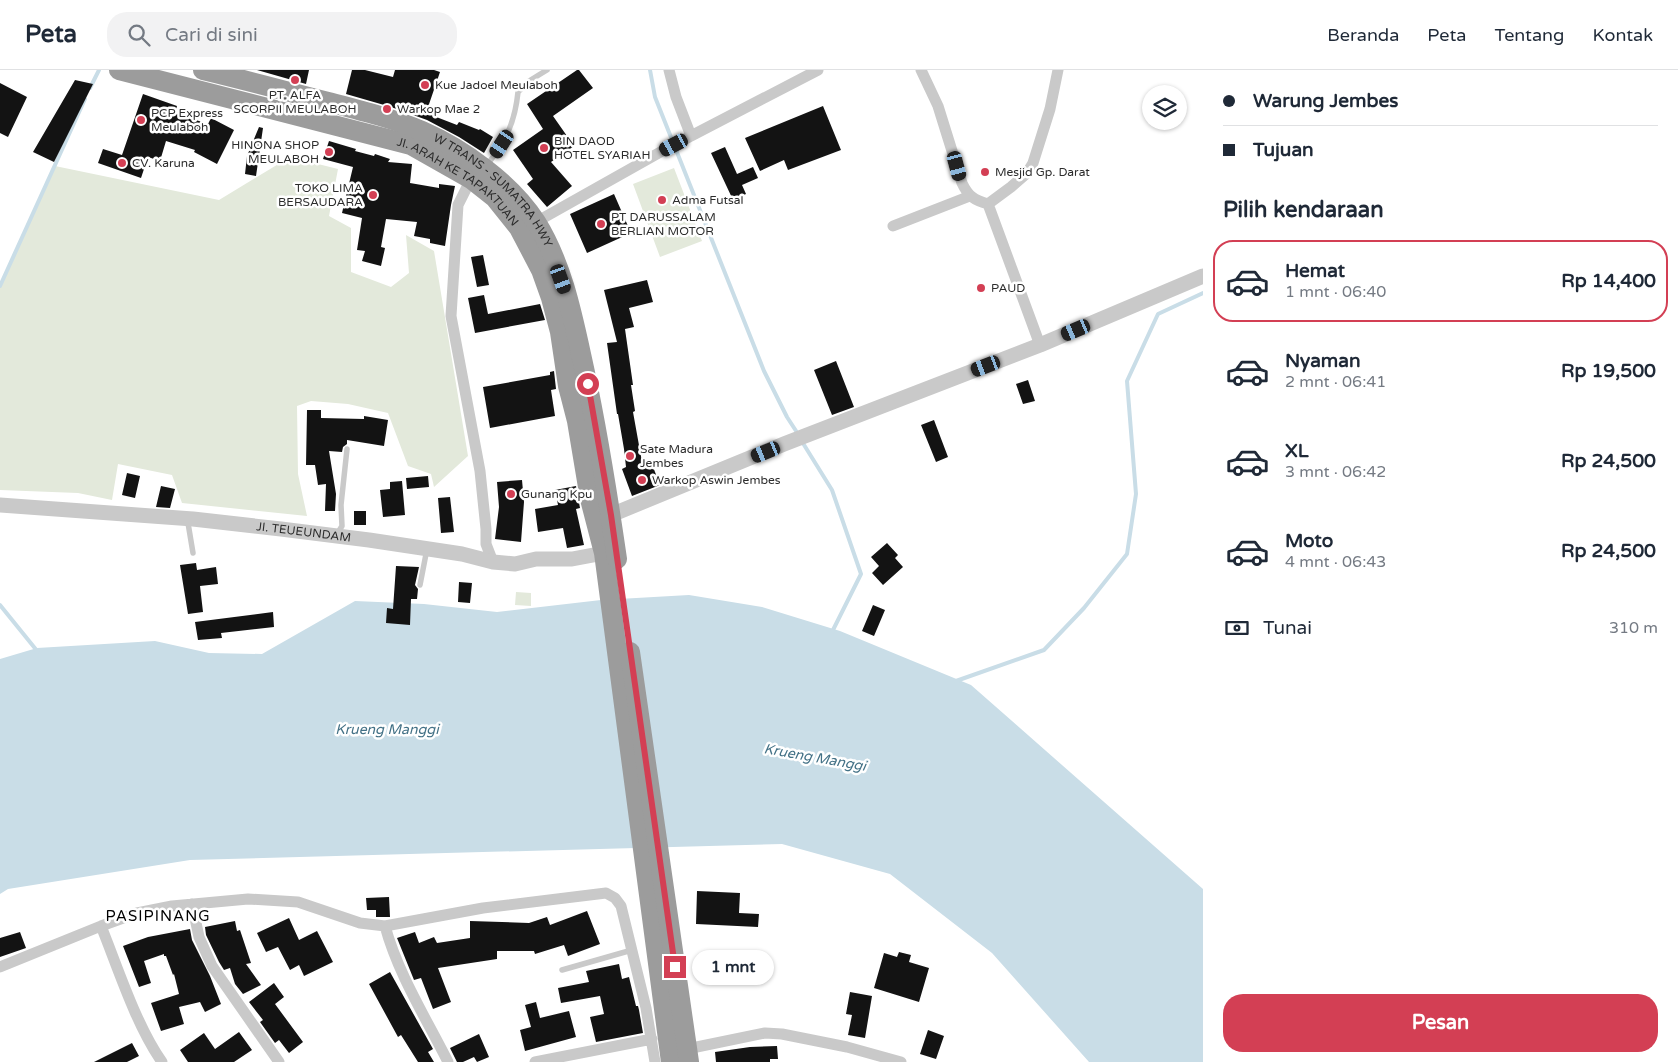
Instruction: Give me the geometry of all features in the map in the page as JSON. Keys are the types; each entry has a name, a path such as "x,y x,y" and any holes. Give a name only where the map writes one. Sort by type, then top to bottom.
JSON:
{"highway":[{"name":"JI. ARAH KE TAPAKTUAN","path":"119,70 411,145 478,174 519,228 541,270 551,298 560,332 568,386 577,422 590,499 609,547"},
{"name":"W TRANS - SUMATRA HWY","path":"203,70 377,115 421,130 448,144 478,174 498,180 525,208 536,222 552,253 570,309 591,402 611,515 609,547"},
{"path":"609,547 655,885 671,1062"},
{"path":"655,885 688,1056"}],"street":[{"path":"669,70 688,138"},
{"path":"536,222 664,150 818,70"},
{"path":"921,70 938,106 962,183 970,196 975,200 988,204"},
{"path":"988,204 1011,188 1027,173 1033,163 1050,109 1058,70"},
{"path":"478,174 458,205 451,316 476,444 486,544 493,562"},
{"path":"894,226 970,196"},
{"path":"988,204 1040,345"},
{"path":"611,515 784,444 1040,345 1203,276"},
{"name":"JI. TEUEUNDAM","path":"0,504 190,525 339,531 430,552 462,554 493,562 514,564 536,559 572,559 609,547"},
{"path":"0,967 137,913 192,904 248,899 298,902 360,923 385,926 483,908 606,894 615,898 621,906 646,1008 656,1062"},
{"path":"192,904 199,937 212,966 279,1062"},
{"path":"101,926 138,1016 160,1059 147,1062"},
{"path":"385,926 388,940 412,992 448,1062"},
{"path":"688,1056 765,1034 782,1034 847,1047 901,1062"},
{"path":"535,1062 652,1040"}],"lane":[{"path":"478,174 508,135 516,110 518,92 529,81 546,70"},
{"path":"339,531 347,449"},
{"path":"190,525 192,553"},
{"path":"420,585 424,565 430,552"},
{"path":"562,970 632,950"}],"shaded area":[{"path":"290,157 338,169 329,216 351,228 351,272 391,287 409,273 406,235 434,251 468,456 434,487 431,474 408,466 388,413 348,404 311,401 297,406 298,474 307,516 182,503 172,475 118,464 112,500 78,493 0,490 0,284 55,166 219,200"},
{"name":"Adma Futsal","path":"674,168 702,241 660,257 633,184"},
{"path":"516,592 531,593 531,606 515,605"}],"water":[{"name":"Krueng Manggi","path":"689,595 762,607 840,631 971,685 1203,889 1203,1062 1089,1062 992,953 890,874 782,844 190,860 8,889 0,894 0,659 37,648 155,641 209,653 262,654 355,601 424,604 497,612 601,600"}],"building":[{"name":"PT. ALFA SCORPII MEULABOH","path":"257,70 309,70 306,84"},
{"path":"352,70 365,70 393,77 395,70 434,70 440,72 426,113 457,125 459,122 480,129 493,137 484,153 427,120 346,94"},
{"path":"577,70 593,88 553,116 574,146 551,162 572,186 547,207 527,184 533,179 513,150 543,129 527,104"},
{"path":"75,80 93,84 54,162 33,152"},
{"path":"0,83 27,97 8,137 0,133"},
{"path":"143,94 177,106 175,113 208,124 211,118 234,130 217,164 194,152 195,150 166,141 160,161 148,157 141,178 98,163 103,149 122,155"},
{"path":"823,106 841,150 788,170 784,160 760,171 745,138"},
{"path":"259,127 263,128 256,176 245,174 247,156"},
{"path":"329,141 356,149 355,151 374,156 375,154 390,159 388,162 412,164 410,183 439,188 439,184 455,186 445,246 430,243 430,239 414,236 417,222 386,219 381,247 385,248 381,266 362,261 365,251 357,250 362,218 342,213 353,167 323,159"},
{"path":"725,147 737,174 753,167 758,178 742,185 746,194 733,200 711,153"},
{"name":"PT DARUSSALAM BERLIAN MOTOR","path":"614,194 631,233 587,253 570,214"},
{"path":"483,255 489,285 477,287 471,257"},
{"path":"647,280 653,302 629,308 634,327 625,329 633,385 631,385 635,411 633,412 642,462 650,459 660,485 632,496 622,469 626,467 624,449 607,343 617,342 604,290"},
{"path":"484,295 488,314 540,304 545,320 475,333 468,298"},
{"path":"836,361 854,407 832,415 814,370"},
{"path":"554,371 556,389 551,390 555,416 490,428 483,387 550,375 550,372"},
{"path":"1028,380 1035,401 1023,404 1016,384"},
{"path":"307,410 321,410 321,418 364,419 364,416 388,420 384,446 347,440 347,444 343,447 342,452 329,451 336,494 335,511 325,511 326,484 318,485 315,465 306,465"},
{"path":"934,420 948,457 936,462 921,425"},
{"path":"127,473 140,476 135,498 122,495"},
{"path":"428,476 429,487 407,489 406,478"},
{"path":"522,480 524,502 521,542 495,539 499,507 497,482"},
{"path":"402,481 405,515 383,517 380,490 390,489 390,482"},
{"path":"161,486 175,489 170,508 156,507"},
{"path":"576,486 580,508 576,509 584,545 567,548 563,528 538,532 535,509 558,505 555,490"},
{"path":"450,497 454,532 441,533 438,498"},
{"path":"354,511 366,511 366,525 354,525"},
{"path":"887,543 898,555 895,558 903,567 883,585 872,573 879,566 871,557"},
{"path":"196,563 197,570 216,567 218,584 200,586 203,612 188,614 180,565"},
{"path":"396,566 419,567 415,585 418,589 417,599 411,599 410,625 386,623 387,608 393,609"},
{"path":"459,582 472,583 470,603 458,602"},
{"path":"873,605 885,610 874,636 862,631"},
{"path":"273,612 274,627 221,633 222,638 198,640 195,622"},
{"path":"697,891 740,893 739,913 759,914 758,927 696,924"},
{"path":"389,897 390,917 376,917 376,910 367,910 366,898"},
{"path":"587,911 600,944 568,956 564,945 535,954 534,951 497,951 497,959 438,968 451,1002 433,1009 421,978 414,980 397,938 415,932 419,943 434,937 437,943 470,938 470,921 529,923 547,917 550,925"},
{"path":"289,918 299,940 317,931 333,962 304,976 299,965 290,970 278,947 266,952 257,933"},
{"path":"235,921 237,931 240,930 251,963 246,964 261,985 243,994 235,984 230,968 224,970 219,962 206,935 205,927"},
{"path":"190,929 192,940 210,976 221,1004 205,1012 200,1002 179,1007 184,1024 161,1031 151,1003 179,994 174,974 166,956 164,954 144,961 151,983 139,987 123,946 148,937"},
{"path":"20,932 26,948 0,957 0,938"},
{"path":"899,952 911,955 909,962 929,968 919,1002 874,988 884,953 897,957"},
{"path":"619,964 622,979 629,977 636,1006 638,1006 639,1010 643,1033 596,1042 590,1017 604,1014 600,996 561,1003 558,988 589,982 586,971"},
{"path":"390,972 433,1049 428,1052 434,1062 418,1062 401,1035 398,1037 369,984"},
{"path":"274,983 284,997 275,1004 303,1042 289,1053 279,1040 275,1043 260,1022 263,1020 249,1002"},
{"path":"850,992 872,996 865,1038 848,1035 852,1015 846,1014"},
{"path":"536,1002 540,1018 569,1011 576,1037 525,1051 520,1030 531,1027 525,1005"},
{"path":"928,1030 944,1036 936,1059 920,1054"},
{"path":"239,1032 252,1050 234,1062 188,1062 180,1050 204,1033 215,1049"},
{"path":"479,1034 489,1057 477,1062 474,1057 463,1062 457,1062 450,1048"},
{"path":"132,1043 139,1056 127,1062 94,1062"},
{"path":"777,1046 778,1059 770,1059 770,1062 716,1062 715,1052 750,1047"}],"waterway":[{"path":"90,88 99,70"},
{"path":"650,70 655,97 764,371 787,417 798,434"},
{"path":"0,286 85,99"},
{"path":"956,681 1044,650 1084,608 1127,554 1136,494 1127,381 1158,314 1203,293"},
{"path":"801,440 832,490 861,574 832,632"},
{"path":"0,605 38,652"}],"place":[{"name":"PT. ALFA SCORPII MEULABOH","path":"295,80"},
{"name":"Kue Jadoel Meulaboh","path":"425,85"},
{"name":"Warkop Mae 2","path":"387,109"},
{"name":"PCP Express Meulaboh","path":"141,120"},
{"name":"BIN DAOD HOTEL SYARIAH","path":"544,148"},
{"name":"HINONA SHOP MEULABOH","path":"329,152"},
{"name":"CV. Karuna","path":"122,163"},
{"name":"Mesjid Gp. Darat","path":"985,172"},
{"name":"TOKO LIMA BERSAUDARA","path":"373,195"},
{"name":"Adma Futsal","path":"662,200"},
{"name":"PT DARUSSALAM BERLIAN MOTOR","path":"601,224"},
{"name":"PAUD","path":"981,288"},
{"name":"Sate Madura Jembes","path":"630,456"},
{"name":"Warkop Aswin Jembes","path":"642,480"},
{"name":"Gunang Kpu","path":"511,494"}],"district":[{"name":"PASIPINANG","path":"158,916"}],"route":[{"path":"588,384 611,515 675,967"}]}
